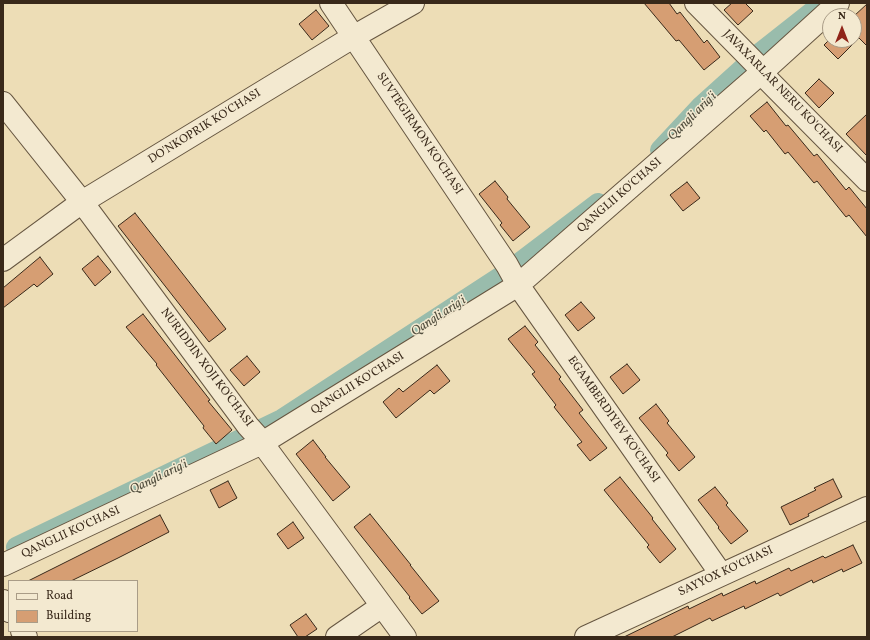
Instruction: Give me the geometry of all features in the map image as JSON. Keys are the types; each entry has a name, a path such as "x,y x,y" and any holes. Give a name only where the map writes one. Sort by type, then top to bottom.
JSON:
{"street":[{"name":"SUVTEGIRMON KO'CHASI","path":"331,3 513,276"},
{"name":"DO'NKOPRIK KO'CHASI","path":"3,260 82,202 353,37 413,3"},
{"name":"JAVAXARLAR NERU KO'CHASI","path":"696,3 867,180"},
{"name":"QANGLII KO'CHASI","path":"3,565 256,435 513,276 755,64 838,3"},
{"name":"NURIDDIN XOJI KO'CHASI","path":"3,103 82,202 405,637"},
{"name":"EGAMBERDIYEV KO'CHASI","path":"513,276 722,574"},
{"name":"SAYYOX KO'CHASI","path":"586,637 867,508"},
{"path":"337,637 382,606"}],"building":[{"path":"644,3 669,3 677,14 680,12 704,43 707,40 720,57 704,70 679,40 676,41"},
{"path":"732,3 745,3 753,11 738,25 724,10"},
{"path":"867,4 867,46 862,41 862,9"},
{"path":"316,10 329,26 312,40 299,24"},
{"path":"827,48 849,48 838,59"},
{"path":"819,79 834,93 819,108 805,93"},
{"path":"767,102 786,126 788,125 814,156 817,154 846,190 849,187 867,209 867,237 849,215 846,217 817,181 814,183 788,152 785,154 766,130 764,132 750,116"},
{"path":"867,114 867,156 846,134"},
{"path":"495,181 508,197 507,199 530,227 513,241 500,225 502,223 479,194"},
{"path":"687,182 700,198 683,211 670,195"},
{"path":"135,213 226,329 209,342 118,226"},
{"path":"98,256 111,272 95,286 82,269"},
{"path":"40,257 53,274 37,287 34,284 3,308 3,288"},
{"path":"581,302 595,318 578,331 565,315"},
{"path":"143,314 210,400 208,401 232,430 216,444 203,428 204,426 156,365 157,364 126,327"},
{"path":"525,326 538,342 535,345 561,377 559,379 583,410 579,413 607,448 590,461 577,445 582,442 554,407 556,405 532,374 535,372 508,339"},
{"path":"247,356 260,372 244,386 230,370"},
{"path":"627,364 640,380 623,394 610,377"},
{"path":"437,365 450,381 434,394 430,390 396,418 383,402 399,388 403,392"},
{"path":"656,404 669,421 667,423 695,457 679,471 666,455 668,453 639,418"},
{"path":"313,440 350,487 333,501 296,454"},
{"path":"620,477 676,549 660,563 647,547 649,545 604,490"},
{"path":"833,479 842,497 790,525 781,507 816,490 814,488"},
{"path":"228,481 237,498 219,508 210,490"},
{"path":"715,487 728,503 726,505 748,531 731,544 698,500"},
{"path":"370,514 439,601 422,614 354,527"},
{"path":"160,515 169,532 73,580 30,580"},
{"path":"293,522 304,538 288,549 277,534"},
{"path":"853,545 862,563 843,572 842,569 813,583 812,580 780,596 778,593 745,609 744,606 712,621 710,618 672,637 624,637 688,606 689,609 722,593 723,596 755,581 756,584 789,568 791,571 823,556 825,558"},
{"path":"306,614 317,629 305,637 298,637 290,625"}],"waterway":[{"name":"Qangli arig'i","path":"660,150 700,107 762,51 823,3"},
{"name":"Qangli arig'i","path":"16,547 282,419 503,275 598,203"}]}
